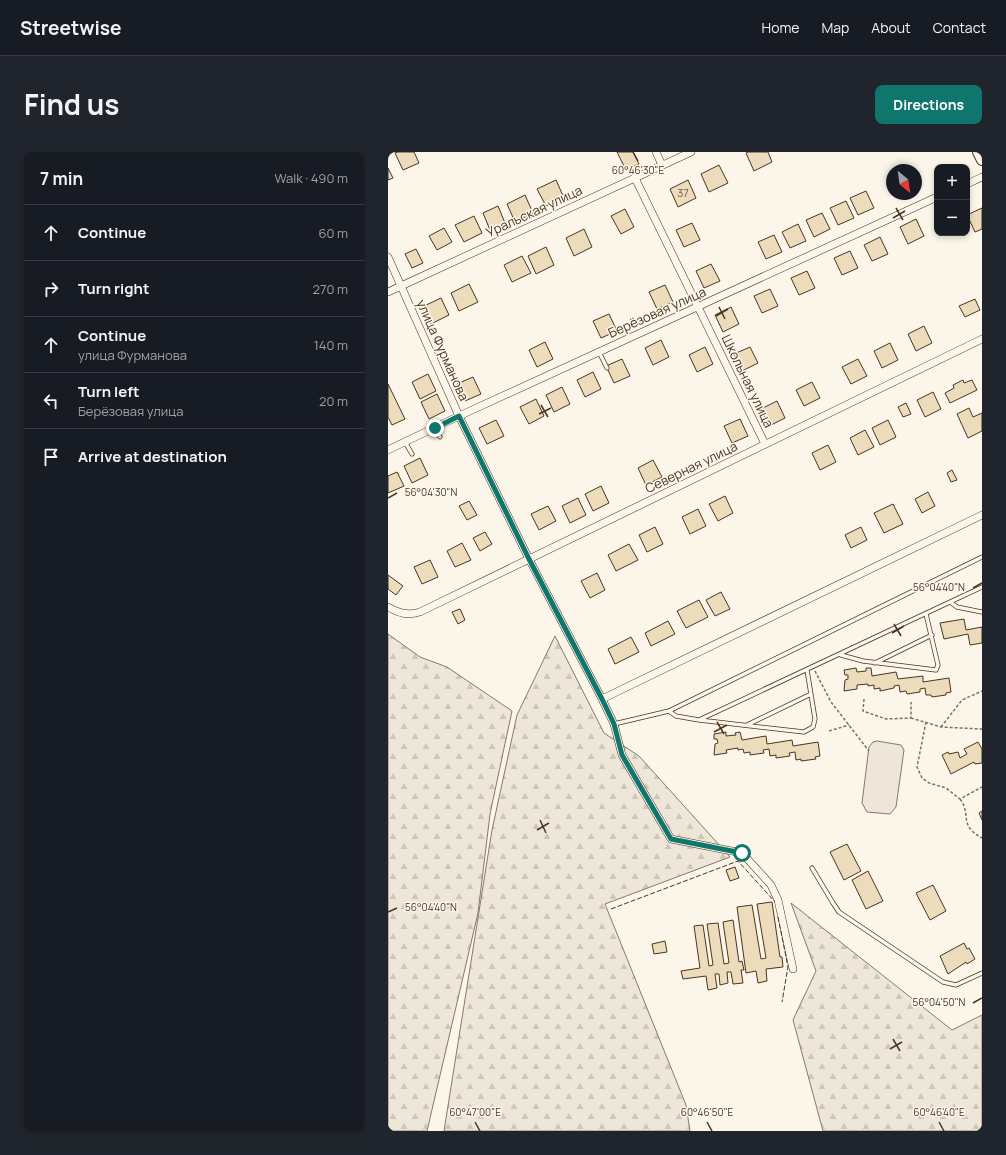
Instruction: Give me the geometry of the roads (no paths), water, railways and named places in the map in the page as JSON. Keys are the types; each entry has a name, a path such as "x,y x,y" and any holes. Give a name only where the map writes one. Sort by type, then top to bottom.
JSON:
{"street":[{"path":"656,152 662,165"},
{"name":"Уральская улица","path":"388,292 691,152"},
{"path":"978,152 982,160"},
{"path":"970,183 982,177"},
{"name":"Школьная улица","path":"635,178 765,444"},
{"name":"Берёзовая улица","path":"388,450 934,198"},
{"name":"улица Фурманова","path":"388,257 459,416 529,559 614,724 622,755 671,839 742,853 771,885 778,900 793,968"},
{"name":"Северная улица","path":"388,607 397,612 409,615 420,612 982,339"},
{"path":"602,699 982,515"}],"lane":[{"path":"598,352 607,368"},
{"path":"435,428 440,437"},
{"path":"405,442 412,454"},
{"path":"614,724 669,711 982,557"},
{"path":"698,720 814,668 982,587"},
{"path":"950,602 957,607 981,612"},
{"path":"841,655 875,663 936,670 938,665 926,614"},
{"path":"875,663 932,635"},
{"path":"669,711 676,716 698,720 804,732 814,727 815,719 807,670"},
{"path":"747,726 811,694"},
{"path":"812,868 840,912 943,982 956,984 982,973"}]}
